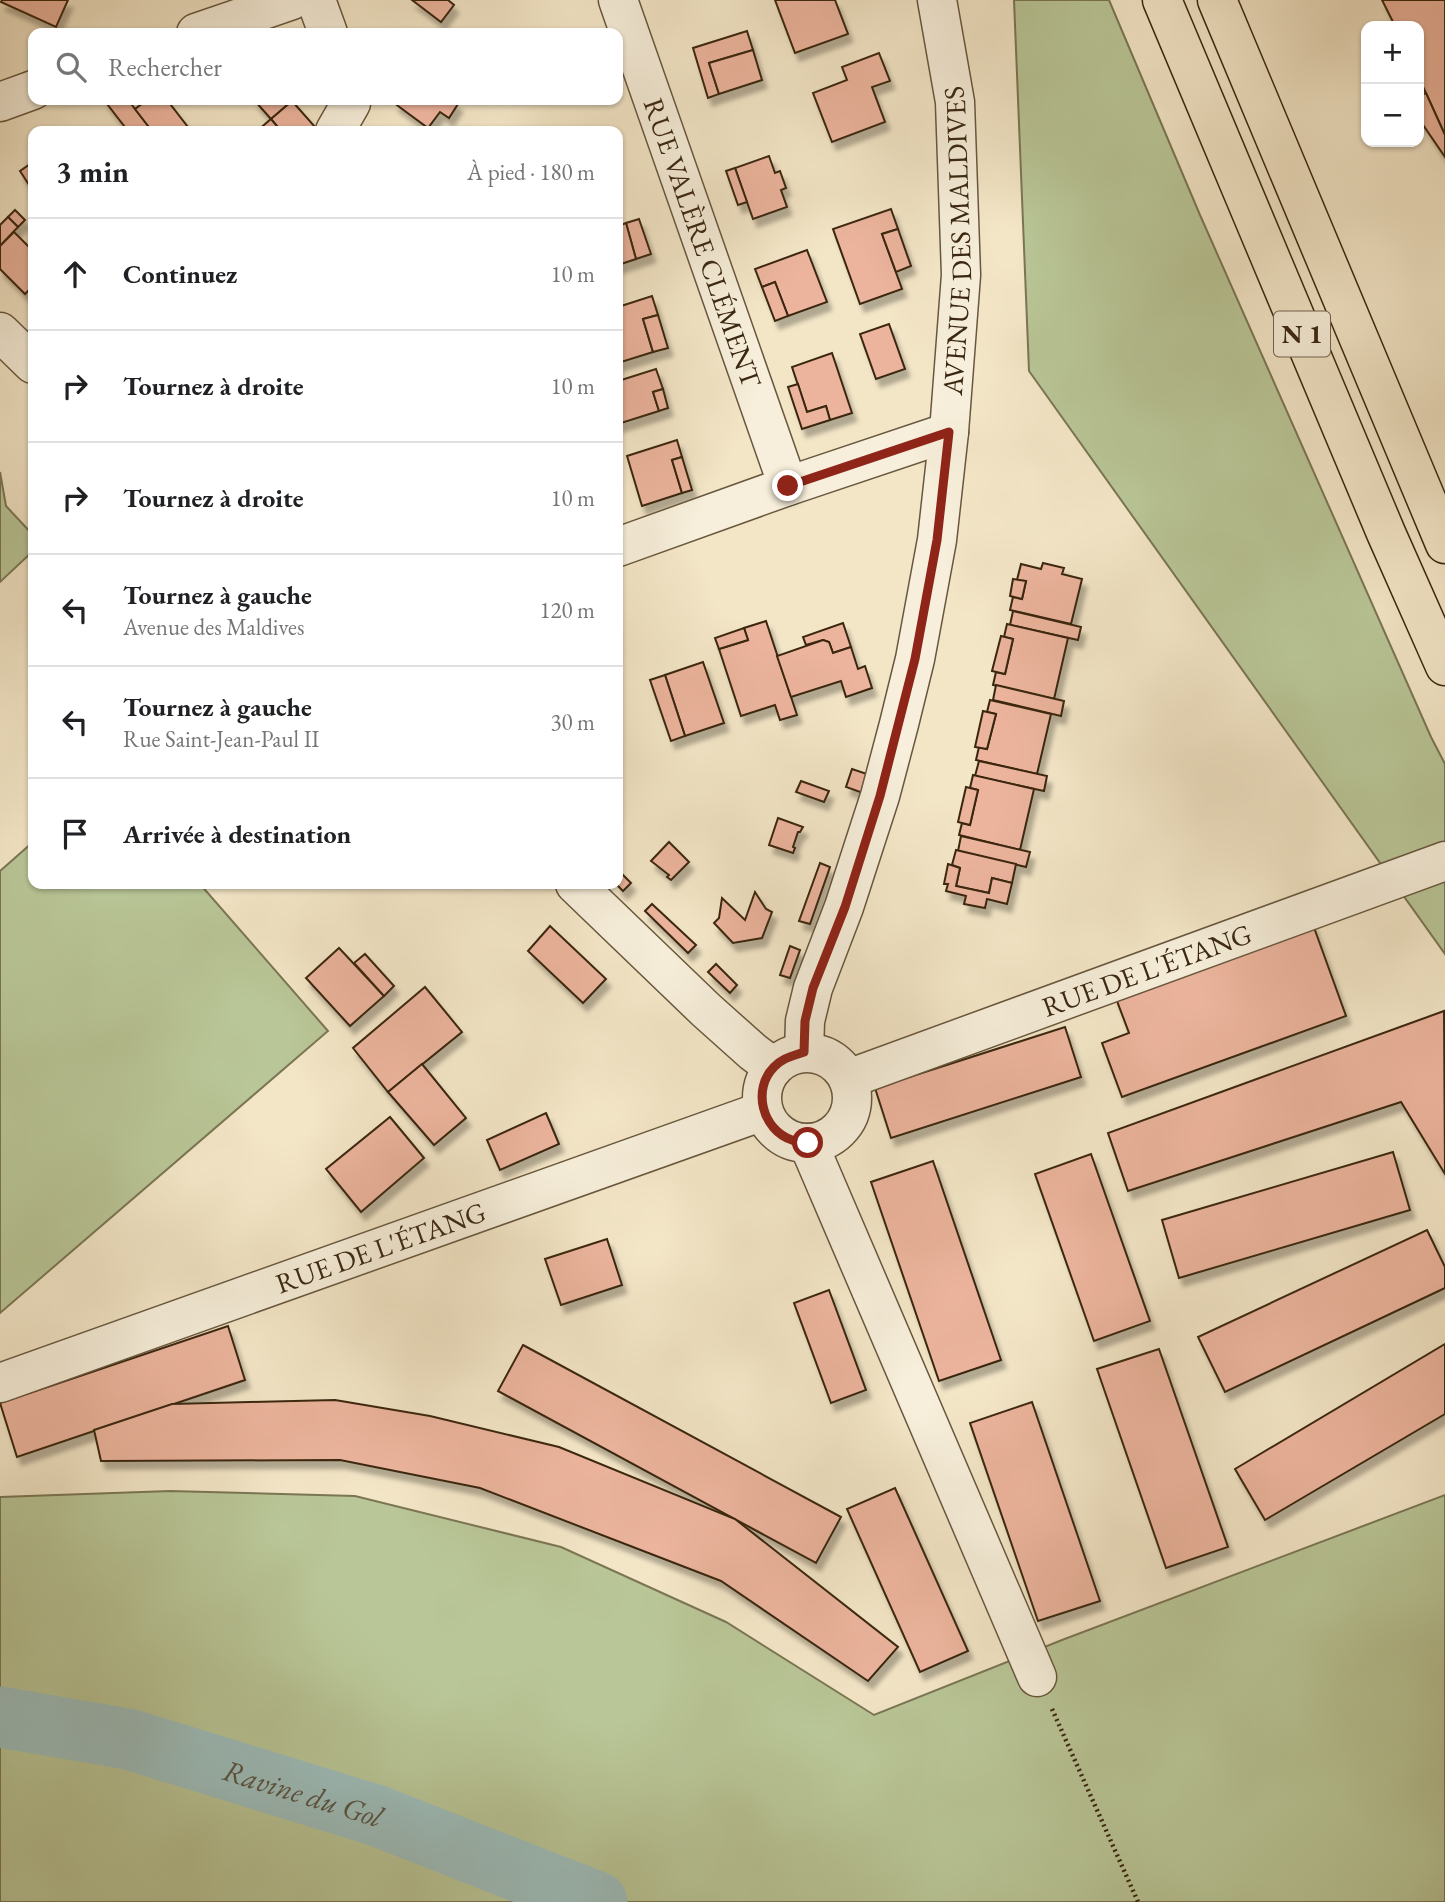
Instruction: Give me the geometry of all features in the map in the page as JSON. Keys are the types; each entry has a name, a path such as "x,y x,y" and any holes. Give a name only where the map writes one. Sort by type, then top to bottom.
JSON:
{"highway":[{"name":"N 1","path":"1162,0 1385,533 1445,666"},
{"name":"N 1","path":"1217,0 1445,544"}],"street":[{"path":"211,28 292,0"},
{"path":"316,0 326,28"},
{"name":"RUE VALÈRE CLÉMENT","path":"618,0 788,486"},
{"name":"AVENUE DES MALDIVES","path":"788,1060 805,1021 813,988 845,907 880,796 915,659 937,540 949,432 960,261 955,102 937,0"},
{"path":"0,102 28,92"},
{"path":"338,126 350,105"},
{"path":"0,332 28,359"},
{"path":"623,545 949,432"},
{"name":"RUE DE L'ÉTANG","path":"848,1079 1445,861"},
{"path":"580,889 753,1052 788,1060 820,1054 836,1063 848,1079 853,1096 850,1112 843,1126 829,1138 808,1143 790,1140 773,1128 763,1111 761,1095 764,1082 788,1060"},
{"name":"RUE DE L'ÉTANG","path":"0,1383 763,1111"},
{"path":"808,1143 1037,1677"}],"path":[{"path":"1037,1677 1138,1902"}],"green space":[{"path":"1014,0 1109,0 1200,215 1445,764 1445,954 1029,371"},
{"path":"0,472 6,506 28,530 28,556 0,582"},
{"path":"28,846 28,889 204,889 328,1031 0,1313 0,871"},
{"path":"170,1491 355,1496 561,1547 726,1622 874,1715 1062,1640 1445,1495 1445,1902 0,1902 0,1497"}],"building":[{"path":"68,0 56,27 1,2"},
{"path":"412,0 448,0 454,5 441,22"},
{"path":"775,0 835,0 848,34 795,53"},
{"path":"1382,0 1445,0 1445,135 1424,89 1424,21 1392,21"},
{"path":"747,31 753,50 709,63 719,94 708,98 693,48"},
{"path":"753,50 762,80 719,94 709,63"},
{"path":"879,53 890,81 872,87 885,122 832,142 813,93 847,80 842,67"},
{"path":"1426,93 1445,135 1445,157 1424,126"},
{"path":"108,105 132,105 148,126 124,126"},
{"path":"140,105 171,105 187,126 148,126 135,109"},
{"path":"258,105 287,105 271,119"},
{"path":"287,105 296,105 314,126 277,126 271,119"},
{"path":"397,105 457,105 449,118 440,112 430,126 425,126"},
{"path":"271,119 277,126 263,126"},
{"path":"769,156 775,173 780,171 786,188 781,190 787,207 753,219 735,168"},
{"path":"28,165 28,183 20,171"},
{"path":"735,168 747,202 738,205 726,171"},
{"path":"891,209 898,229 882,234 902,289 860,304 833,229"},
{"path":"15,210 25,220 18,227 8,217"},
{"path":"8,217 18,227 0,246 0,225"},
{"path":"639,219 651,254 636,259 626,223"},
{"path":"626,223 636,259 623,263 623,224"},
{"path":"898,229 911,266 896,272 882,234"},
{"path":"14,232 28,246 28,291 25,294 0,269 0,246"},
{"path":"807,250 827,302 788,316 775,282 762,287 755,269"},
{"path":"775,282 788,316 775,321 762,287"},
{"path":"652,296 658,315 643,319 653,352 623,361 623,305"},
{"path":"658,315 668,348 653,352 643,319"},
{"path":"889,324 905,369 876,379 860,334"},
{"path":"832,353 852,413 830,420 826,406 807,412 792,367"},
{"path":"656,369 663,389 653,392 659,411 623,422 623,379"},
{"path":"798,384 807,412 826,406 830,420 802,429 788,387"},
{"path":"663,389 668,408 659,411 653,392"},
{"path":"677,440 682,457 672,460 682,493 642,506 627,456"},
{"path":"682,457 692,490 682,493 672,460"},
{"path":"1043,563 1064,568 1062,574 1082,579 1071,624 1010,610 1013,597 1022,599 1026,581 1017,580 1021,564 1041,569"},
{"path":"1013,579 1026,581 1022,599 1010,596"},
{"path":"1013,611 1081,627 1078,640 1010,625"},
{"path":"766,621 797,715 780,720 775,705 741,716 719,649 748,640 744,628"},
{"path":"843,623 851,647 833,653 829,642 823,640 806,645 803,637"},
{"path":"1007,624 1068,638 1054,699 993,685 996,672 1005,674 1013,639 1004,637"},
{"path":"744,628 748,640 719,649 715,638"},
{"path":"1001,636 1013,639 1005,674 992,671"},
{"path":"823,640 829,642 833,653 851,647 858,669 865,666 872,688 846,697 841,681 791,697 777,656"},
{"path":"703,662 724,723 685,736 665,675"},
{"path":"665,675 685,736 671,741 650,680"},
{"path":"996,685 1064,701 1061,716 993,700"},
{"path":"990,700 1051,714 1037,774 976,760 979,747 987,749 996,714 987,712"},
{"path":"983,711 996,714 987,749 975,747"},
{"path":"979,761 1047,776 1044,791 975,776"},
{"path":"852,769 870,775 863,793 846,787"},
{"path":"973,775 1034,789 1020,850 959,835 962,823 970,825 978,790 970,788"},
{"path":"801,781 829,791 824,802 796,792"},
{"path":"966,787 978,790 970,825 958,822"},
{"path":"778,818 803,827 798,832 793,853 769,845"},
{"path":"961,836 1030,852 1026,867 958,851"},
{"path":"669,842 689,862 671,880 667,877 669,875 651,861"},
{"path":"956,850 1016,864 1012,883 992,878 989,893 956,886 960,868 952,865"},
{"path":"820,863 830,867 810,924 799,921"},
{"path":"948,864 960,868 956,886 989,893 992,878 1012,883 1007,904 987,899 985,908 964,904 966,896 946,891 948,884 944,884"},
{"path":"623,875 631,883 623,891 621,889"},
{"path":"755,892 766,909 772,912 762,938 733,943 714,923 719,918 722,898 745,920"},
{"path":"652,904 696,945 688,953 645,911"},
{"path":"1312,922 1346,1016 1122,1097 1102,1043 1129,1033 1114,993"},
{"path":"550,926 606,979 583,1003 528,951"},
{"path":"790,946 800,950 790,978 780,975"},
{"path":"339,948 384,996 350,1026 306,978"},
{"path":"365,954 394,986 384,996 354,963"},
{"path":"716,964 737,985 730,993 708,972"},
{"path":"425,987 462,1032 388,1092 353,1048"},
{"path":"1444,1011 1445,1174 1401,1102 1128,1191 1108,1133"},
{"path":"1065,1027 1081,1077 891,1138 875,1088"},
{"path":"422,1064 466,1118 434,1145 388,1092"},
{"path":"546,1113 559,1144 500,1170 487,1140"},
{"path":"390,1117 424,1158 361,1212 326,1169"},
{"path":"1393,1152 1410,1210 1179,1278 1162,1220"},
{"path":"1091,1154 1150,1321 1094,1341 1035,1174"},
{"path":"933,1161 1001,1360 939,1381 871,1182"},
{"path":"1427,1230 1445,1267 1445,1288 1225,1392 1198,1337"},
{"path":"607,1239 622,1285 561,1305 545,1259"},
{"path":"829,1290 866,1390 831,1403 794,1303"},
{"path":"228,1326 245,1380 17,1457 0,1403"},
{"path":"1445,1344 1445,1414 1265,1520 1235,1469"},
{"path":"523,1345 841,1517 816,1563 498,1391"},
{"path":"1159,1349 1228,1547 1166,1568 1097,1369"},
{"path":"335,1400 430,1416 559,1447 735,1519 898,1647 868,1681 721,1581 480,1488 340,1460 101,1461 94,1430 172,1404"},
{"path":"1032,1402 1100,1601 1038,1621 970,1423"},
{"path":"895,1488 968,1651 920,1672 847,1509"}],"waterway":[{"name":"Ravine du Gol","path":"0,1717 128,1739 375,1815 597,1902"}],"route":[{"path":"788,486 949,432 937,540 915,659 880,796 845,907 813,988 805,1021 804,1052 786,1057 773,1067 764,1082 761,1095 763,1111 773,1128 790,1140 808,1143"}]}
